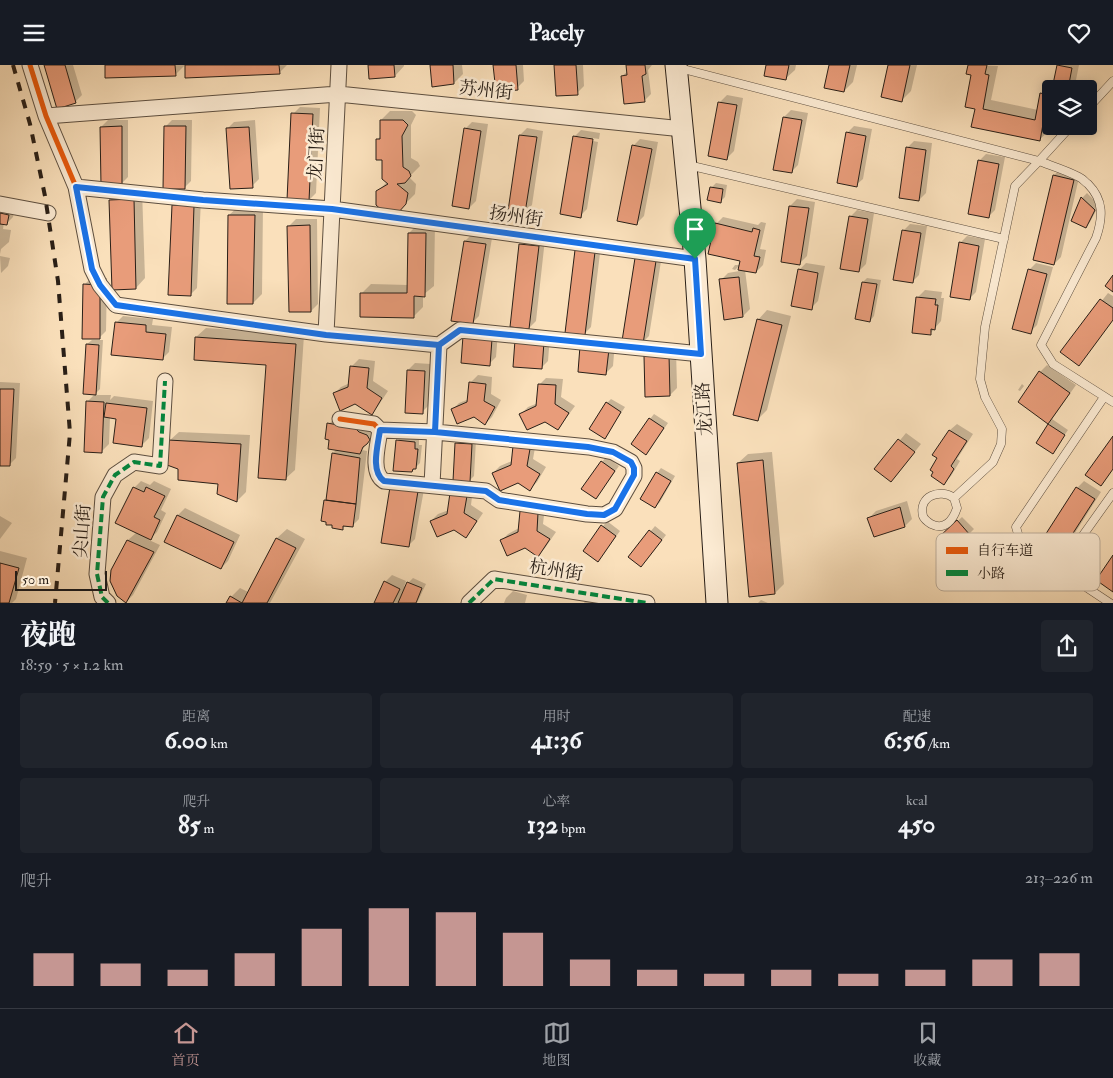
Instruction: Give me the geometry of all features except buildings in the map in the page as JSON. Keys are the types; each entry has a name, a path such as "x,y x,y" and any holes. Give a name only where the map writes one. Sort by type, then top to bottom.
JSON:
{"street":[{"path":"30,65 46,116 76,187 92,269 100,285 116,305 326,335 439,345 460,330 701,354"},
{"name":"龙门街","path":"326,335 339,65"},
{"name":"龙江路","path":"677,66 695,259 717,603"},
{"name":"苏州街","path":"46,116 338,94 683,129"},
{"name":"扬州街","path":"76,187 203,200 332,209 695,259"},
{"path":"0,204 48,213"},
{"path":"432,485 439,345"},
{"name":"尖山街","path":"108,603 102,597 97,574 102,497 115,475 134,462 160,466 165,381"},
{"path":"340,419 374,424 380,430 435,432 588,447 613,452 631,462 634,468 634,475 615,509 604,515 499,500 486,491 384,481 378,478 376,469 380,430"},
{"name":"杭州街","path":"469,603 494,579 647,603"}],"lane":[{"path":"677,66 1039,161 1080,177 1099,199 1102,211 1101,225 1041,345 1053,364 1113,402"},
{"path":"1097,98 1113,81"},
{"path":"954,498 993,462 1001,444 1002,429 985,397 980,379 986,327 1015,186 1063,135"},
{"path":"686,165 1004,239"},
{"path":"1018,533 1016,527 1104,397"},
{"path":"944,493 954,498 957,508 950,522 945,526 940,527 927,521 923,516 923,507 926,500 932,495 944,493"},
{"path":"1085,533 1113,493"},
{"path":"1092,591 1110,603"}],"railway":[{"path":"13,65 30,124 45,196 58,281 70,433 55,603"}],"marked path":[{"path":"108,603 102,597 97,574 103,497 115,475 134,462 160,466 165,381"},
{"path":"469,603 494,579 647,603"}],"cycle path":[{"path":"30,65 46,116 76,187 92,269 100,285 116,305 326,334 439,345 460,330 701,354"},
{"path":"340,419 374,424 380,430 435,432 589,447 613,452 631,462 634,468 634,476 615,509 604,515 499,500 486,491 384,481 380,477 376,465 380,430"}],"route":[{"path":"695,259 332,209 203,200 76,187 92,269 100,285 116,305 326,335 439,345 435,432 380,430 376,469 378,478 384,481 486,491 499,500 587,514 604,515 615,509 634,475 634,468 631,462 613,452 588,447 435,432 437,388 439,345 460,330 701,354 695,259"}]}
